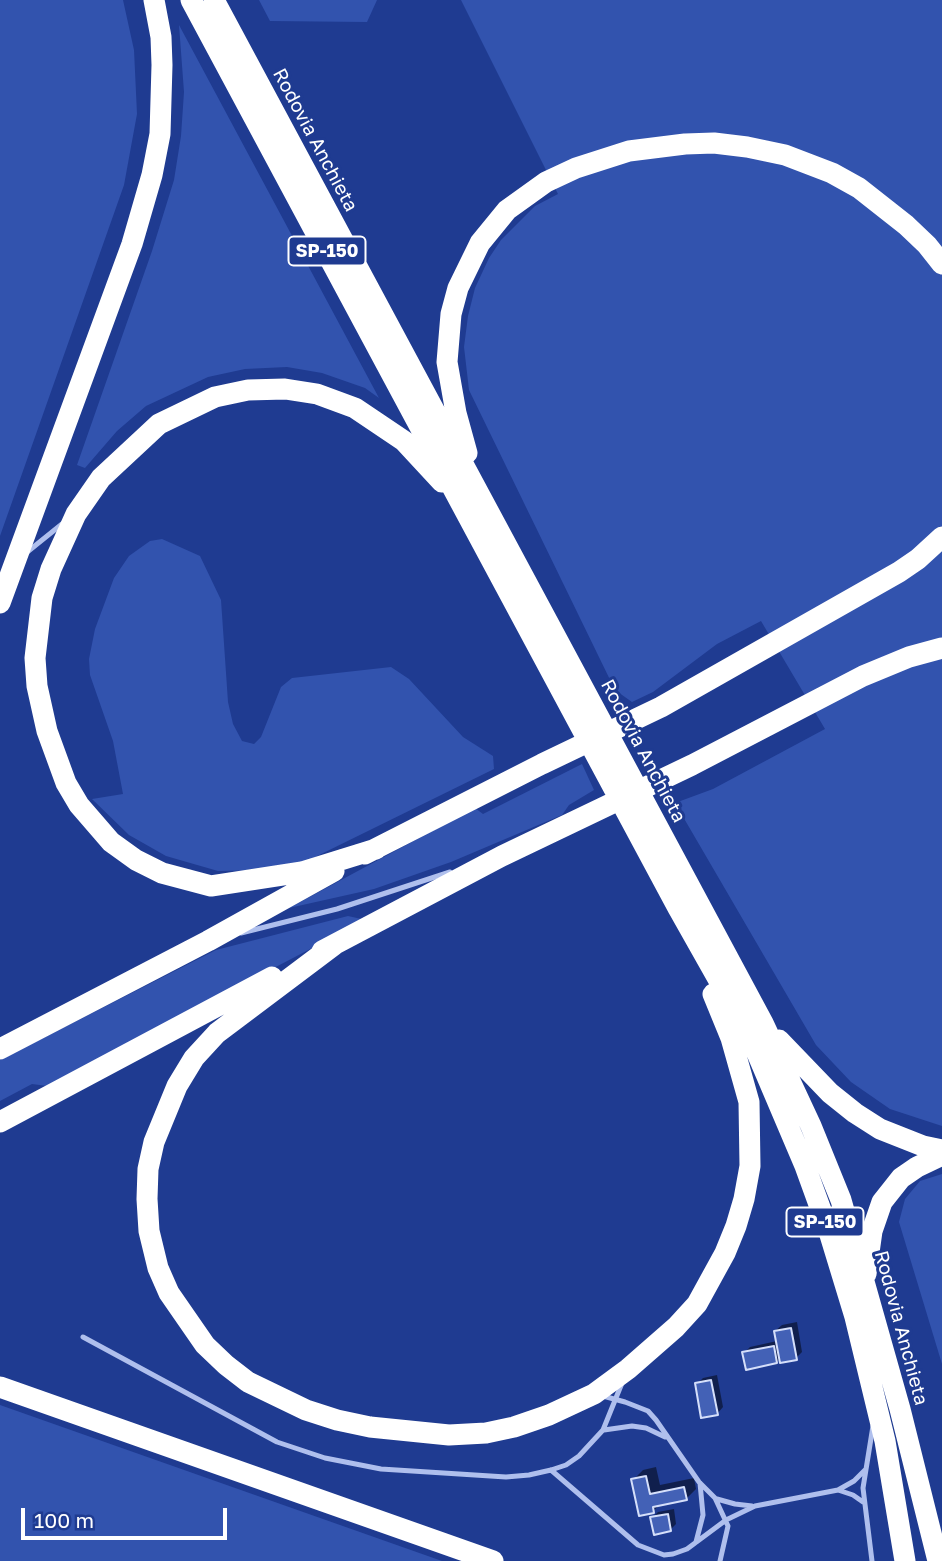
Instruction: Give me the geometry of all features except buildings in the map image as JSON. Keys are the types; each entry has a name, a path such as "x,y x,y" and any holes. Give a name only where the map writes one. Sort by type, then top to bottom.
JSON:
{"highway":[{"path":"0,603 132,244 152,175 160,134 163,65 154,0"},
{"name":"Rodovia Anchieta","path":"191,0 764,1023 836,1187 865,1279 938,1561"},
{"name":"Rodovia Anchieta","path":"214,0 471,498 678,908 748,1032 805,1166 855,1317 885,1441 905,1561"},
{"path":"471,498 449,381 447,337 450,314 467,265 480,243 507,210 546,183 576,168 629,151 685,144 747,147 785,155 832,173 859,188 906,225 942,264"},
{"path":"376,849 302,872 211,886 174,877 136,860 111,842 93,824 66,783 47,731 37,686 36,649 42,598 51,569 76,513 102,478 159,424 215,397 248,390 285,389 317,394 355,408 404,441 471,498"},
{"path":"0,1049 208,941 376,849 661,707 899,572 942,537"},
{"path":"0,1122 502,856 692,765 863,676 909,657 942,648"},
{"path":"334,945 217,1033 194,1058 177,1086 154,1142 148,1169 147,1199 158,1268 169,1293 205,1345 248,1382 277,1397 337,1420 449,1435 486,1433 549,1415 594,1394 628,1369 676,1327 697,1304 713,1278 736,1226 750,1166 749,1102 732,1038 678,908"},
{"path":"764,1023 830,1093 855,1113 880,1129 942,1152"},
{"path":"865,1279 872,1231 882,1202 901,1178 942,1152"},
{"path":"0,1387 493,1561"}],"lane":[{"path":"15,562 76,513"},
{"path":"464,868 502,856"},
{"path":"208,941 337,909 451,872"},
{"path":"83,1337 252,1430 299,1451 381,1469 506,1477 551,1470 566,1465 579,1456 603,1430 628,1369"},
{"path":"594,1394 648,1411 699,1482 715,1498 726,1520 727,1534 720,1561"},
{"path":"872,1561 864,1502 865,1471 875,1398"},
{"path":"603,1430 632,1426 646,1428 668,1438"},
{"path":"551,1470 638,1545 654,1553 673,1555 687,1549 726,1520 755,1506 838,1490 854,1482 865,1471"},
{"path":"696,1542 703,1516 703,1496 699,1482"},
{"path":"838,1490 864,1502"},
{"path":"715,1498 755,1506"}],"shaded area":[{"path":"0,0 123,0 134,50 137,114 124,185 0,536"},
{"path":"259,0 377,0 367,22 270,21"},
{"path":"461,0 942,0 942,1126 890,1109 851,1082 816,1045 675,803 713,789 825,729 761,621 717,644 653,692 632,702 615,690 469,390 464,347 475,288 501,240 535,206 558,194"},
{"path":"179,25 379,398 365,388 322,373 287,367 245,369 208,377 146,406 117,431 85,468 77,465 174,180 184,92"},
{"path":"162,539 200,556 221,600 228,702 233,724 242,741 254,744 261,737 281,687 292,678 391,667 409,679 463,737 493,756 494,769 307,861 267,870 218,871 166,856 129,835 92,799 123,794 113,741 90,675 89,659 95,629 114,578 129,556 150,541"},
{"path":"582,764 594,790 569,805 562,815 451,862 374,889 289,908 475,808 483,814"},
{"path":"348,916 366,920 47,1086 32,1084 0,1101 0,1060 216,950"},
{"path":"942,1174 942,1364 899,1222 905,1199 920,1181"},
{"path":"0,1405 442,1561 0,1561"}]}
